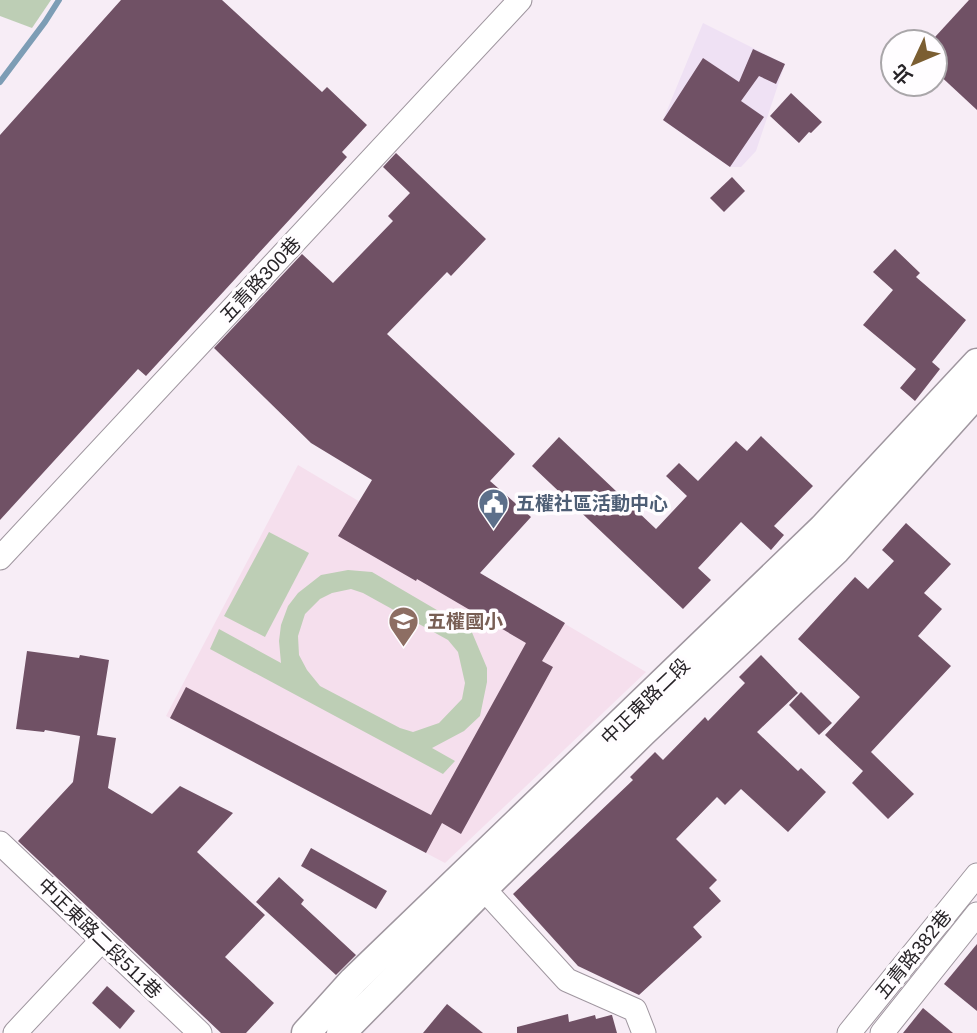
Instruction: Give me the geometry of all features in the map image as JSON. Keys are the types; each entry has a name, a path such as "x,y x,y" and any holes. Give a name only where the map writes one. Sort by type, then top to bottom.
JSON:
{"main road":[{"name":"中正東路二段","path":"341,1033 475,880 823,528 977,363"},
{"name":"中正東路二段","path":"306,1033 353,981 475,880 643,732 836,550 977,393"}],"street":[{"name":"五青路300巷","path":"0,558 520,0"},
{"name":"中正東路二段511巷","path":"0,843 200,1033"},
{"name":"五青路382巷","path":"849,1033 977,875"},
{"path":"475,880 568,979 635,1010 644,1033"},
{"name":"五青路382巷","path":"882,1033 977,914"},
{"path":"15,1033 102,940"}],"shaded area":[{"path":"703,23 785,64 756,151 741,167 730,167 663,120"},
{"name":"五權國小","path":"298,465 646,672 445,863 166,716"}],"green space":[{"path":"0,0 51,0 32,28 0,16"},
{"path":"269,532 309,553 265,637 224,616"},
{"path":"348,570 372,572 471,630 487,668 487,682 480,716 464,731 432,748 455,761 443,774 210,649 219,629 281,663 279,641 288,606 298,593 321,575","holes":["351,589 448,640 458,652 465,683 462,699 439,723 413,732 400,728 320,686 307,670 299,655 298,636 305,614 320,599 332,593"]}],"building":[{"path":"121,0 222,0 322,92 327,87 367,125 342,152 347,157 146,376 138,369 0,520 0,135"},
{"path":"969,0 977,0 977,110 949,84 949,28 943,28"},
{"path":"753,49 785,64 776,84 759,76 741,101 764,117 730,167 663,120 703,58 739,82"},
{"path":"791,93 822,122 799,143 770,116"},
{"path":"396,153 486,239 451,276 447,272 387,334 515,454 490,481 531,517 480,573 565,623 542,661 553,667 461,834 442,823 426,853 170,718 186,687 431,815 526,643 338,536 372,480 311,443 214,348 302,254 333,283 393,221 388,216 410,193 383,167"},
{"path":"732,177 745,191 724,212 710,198"},
{"path":"895,249 920,273 916,277 966,320 932,362 940,369 915,401 900,388 916,369 863,325 893,290 873,272"},
{"path":"761,436 813,486 774,526 784,535 771,550 741,522 698,568 711,580 683,609 532,466 559,437 656,529 687,496 666,476 679,463 698,481 736,441 747,451"},
{"path":"906,523 951,564 924,593 942,609 918,636 951,666 871,752 914,794 888,819 852,783 863,771 825,735 860,697 798,639 855,577 868,589 894,561 882,550"},
{"path":"27,651 109,660 97,735 116,738 108,788 152,814 180,786 233,813 197,852 265,915 225,957 274,1003 246,1033 221,1033 18,841 73,782 80,736 45,730 16,729"},
{"path":"761,655 798,693 757,732 798,771 801,768 826,792 788,832 741,789 725,805 717,797 676,839 717,880 709,888 721,901 693,927 702,937 639,995 578,966 513,894 633,780 630,777 655,752 663,760 705,717 708,721 745,683 739,677"},
{"path":"801,692 832,723 819,735 789,705"},
{"path":"311,848 387,891 376,909 301,866"},
{"path":"279,877 304,900 301,904 356,955 336,975 256,902"},
{"path":"977,944 977,1011 944,984"},
{"path":"107,986 135,1011 120,1029 92,1003"},
{"path":"447,1004 483,1033 423,1033"},
{"path":"923,1008 953,1033 903,1033"},
{"path":"568,1014 569,1022 595,1015 596,1019 612,1015 617,1033 517,1033 517,1027"}],"waterway":[{"path":"0,82 59,0"}],"place":[{"name":"五權社區活動中心","path":"493,530"},
{"name":"五權國小","path":"404,648"}]}
